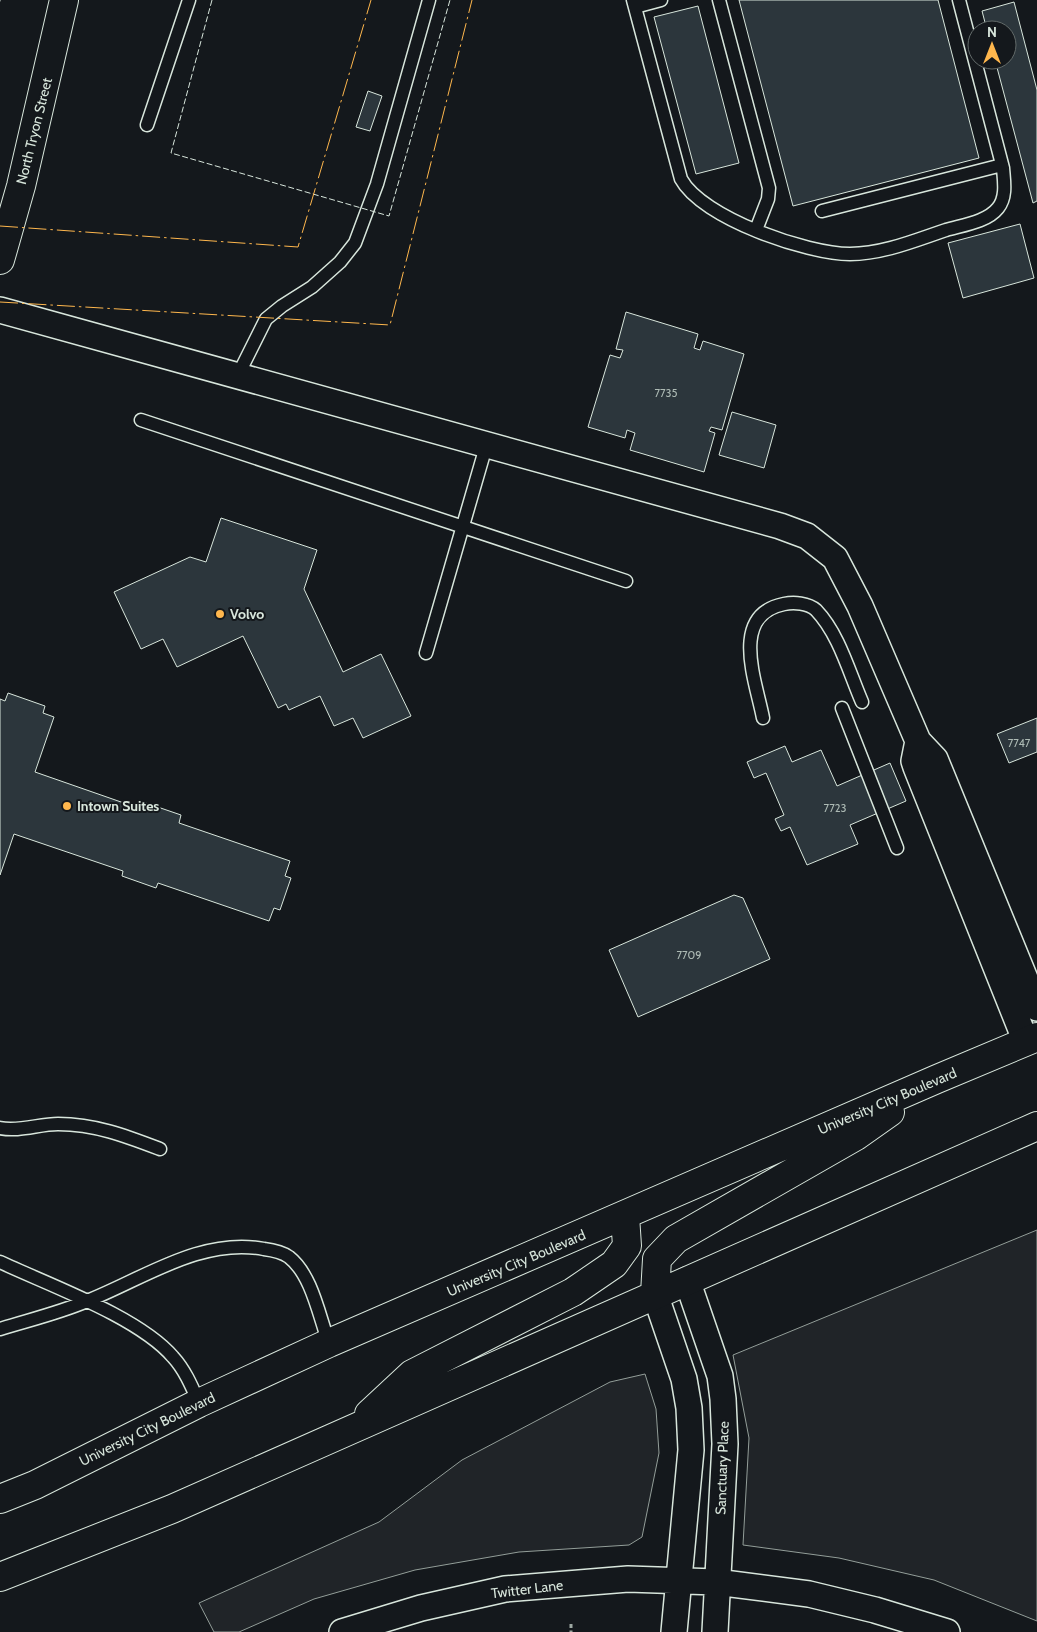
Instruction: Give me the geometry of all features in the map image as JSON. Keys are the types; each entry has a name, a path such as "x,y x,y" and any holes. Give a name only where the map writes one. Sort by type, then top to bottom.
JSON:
{"main road":[{"name":"North Tryon Street","path":"0,260 21,186 64,0"},
{"name":"University City Boulevard","path":"0,1499 34,1485 199,1403 329,1343 937,1079 1032,1040"},
{"path":"655,1294 657,1259 676,1239 856,1136 937,1079"},
{"path":"0,1576 172,1509 1037,1126"},
{"path":"354,1429 412,1374 573,1292 614,1264 627,1246 625,1216"}],"street":[{"path":"0,310 238,374 780,526 795,531 816,542 835,558 847,580 918,741 935,759 1037,1008"},
{"path":"918,741 914,761 916,768 1032,1040"},
{"name":"Sanctuary Place","path":"687,1280 720,1376 723,1399 725,1444 716,1582 715,1632"},
{"path":"655,1294 684,1379 689,1408 691,1450 674,1632"},
{"name":"Twitter Lane","path":"342,1632 421,1608 505,1589 628,1579 716,1582 809,1594 875,1610 947,1632"}],"lane":[{"path":"147,124 189,0"},
{"path":"238,374 266,319 312,287 340,262 355,243 377,184 428,0"},
{"path":"661,0 634,4 681,178 687,189 716,210 756,230 796,245 833,253 851,254 889,248 984,218 999,207 1004,196 1002,165 959,0"},
{"path":"719,0 769,188 768,199 756,230"},
{"path":"822,211 1002,165"},
{"path":"141,420 626,580"},
{"path":"426,653 487,444"},
{"path":"763,718 751,656 750,631 763,613 783,604 807,605 820,615 838,645 862,702"},
{"path":"842,708 897,848"},
{"path":"0,1128 12,1129 56,1124 87,1125 114,1132 160,1150"},
{"path":"0,1330 86,1302 178,1260 235,1246 251,1246 288,1257 299,1269 307,1282 329,1343"},
{"path":"0,1262 123,1320 152,1339 172,1355 183,1370 199,1403"}],"path":[{"path":"571,1624 571,1632"}],"shaded area":[{"path":"1037,1230 1037,1621 934,1580 839,1558 743,1545 749,1438 733,1355"},
{"path":"645,1374 656,1409 659,1453 642,1537 629,1545 519,1552 415,1570 314,1599 239,1632 214,1632 199,1603 379,1522 462,1460 610,1382"}],"building":[{"path":"739,0 938,0 979,158 793,206"},
{"path":"1014,2 1037,90 1037,201 1033,203 998,70 1017,70 1017,20 984,20 982,11"},
{"path":"698,6 739,163 696,174 654,17"},
{"path":"368,91 382,96 370,131 356,127"},
{"path":"1020,224 1034,278 963,298 948,243"},
{"path":"626,312 698,334 694,348 700,350 703,341 744,354 722,430 711,427 709,431 715,433 704,472 630,450 635,433 627,430 625,438 588,427 610,355 620,358 623,350 616,349"},
{"path":"732,412 776,425 764,468 719,455"},
{"name":"Volvo","path":"221,518 317,550 304,589 343,672 381,654 411,716 363,738 353,718 334,726 320,696 289,710 286,704 278,708 243,636 177,667 163,639 141,649 114,592 190,557 206,562"},
{"name":"Intown Suites","path":"8,693 45,706 43,713 54,717 35,772 144,810 146,803 181,815 179,823 290,861 285,876 291,878 280,910 274,908 269,921 158,883 156,888 122,876 123,871 14,834 0,875 0,699 5,701"},
{"path":"1037,718 1037,752 1009,763 997,734"},
{"path":"785,746 792,762 821,750 837,786 890,763 906,801 850,825 858,844 807,865 790,827 781,831 775,819 784,815 766,773 754,778 747,762"},
{"path":"734,895 743,898 770,959 638,1017 609,950"}],"fence":[{"path":"212,0 171,153 389,216 450,0"}],"power":[{"path":"0,226 298,247 371,0"},
{"path":"0,302 390,325 472,0"}],"place":[{"name":"Volvo","path":"220,614"},
{"name":"Intown Suites","path":"67,806"}]}
